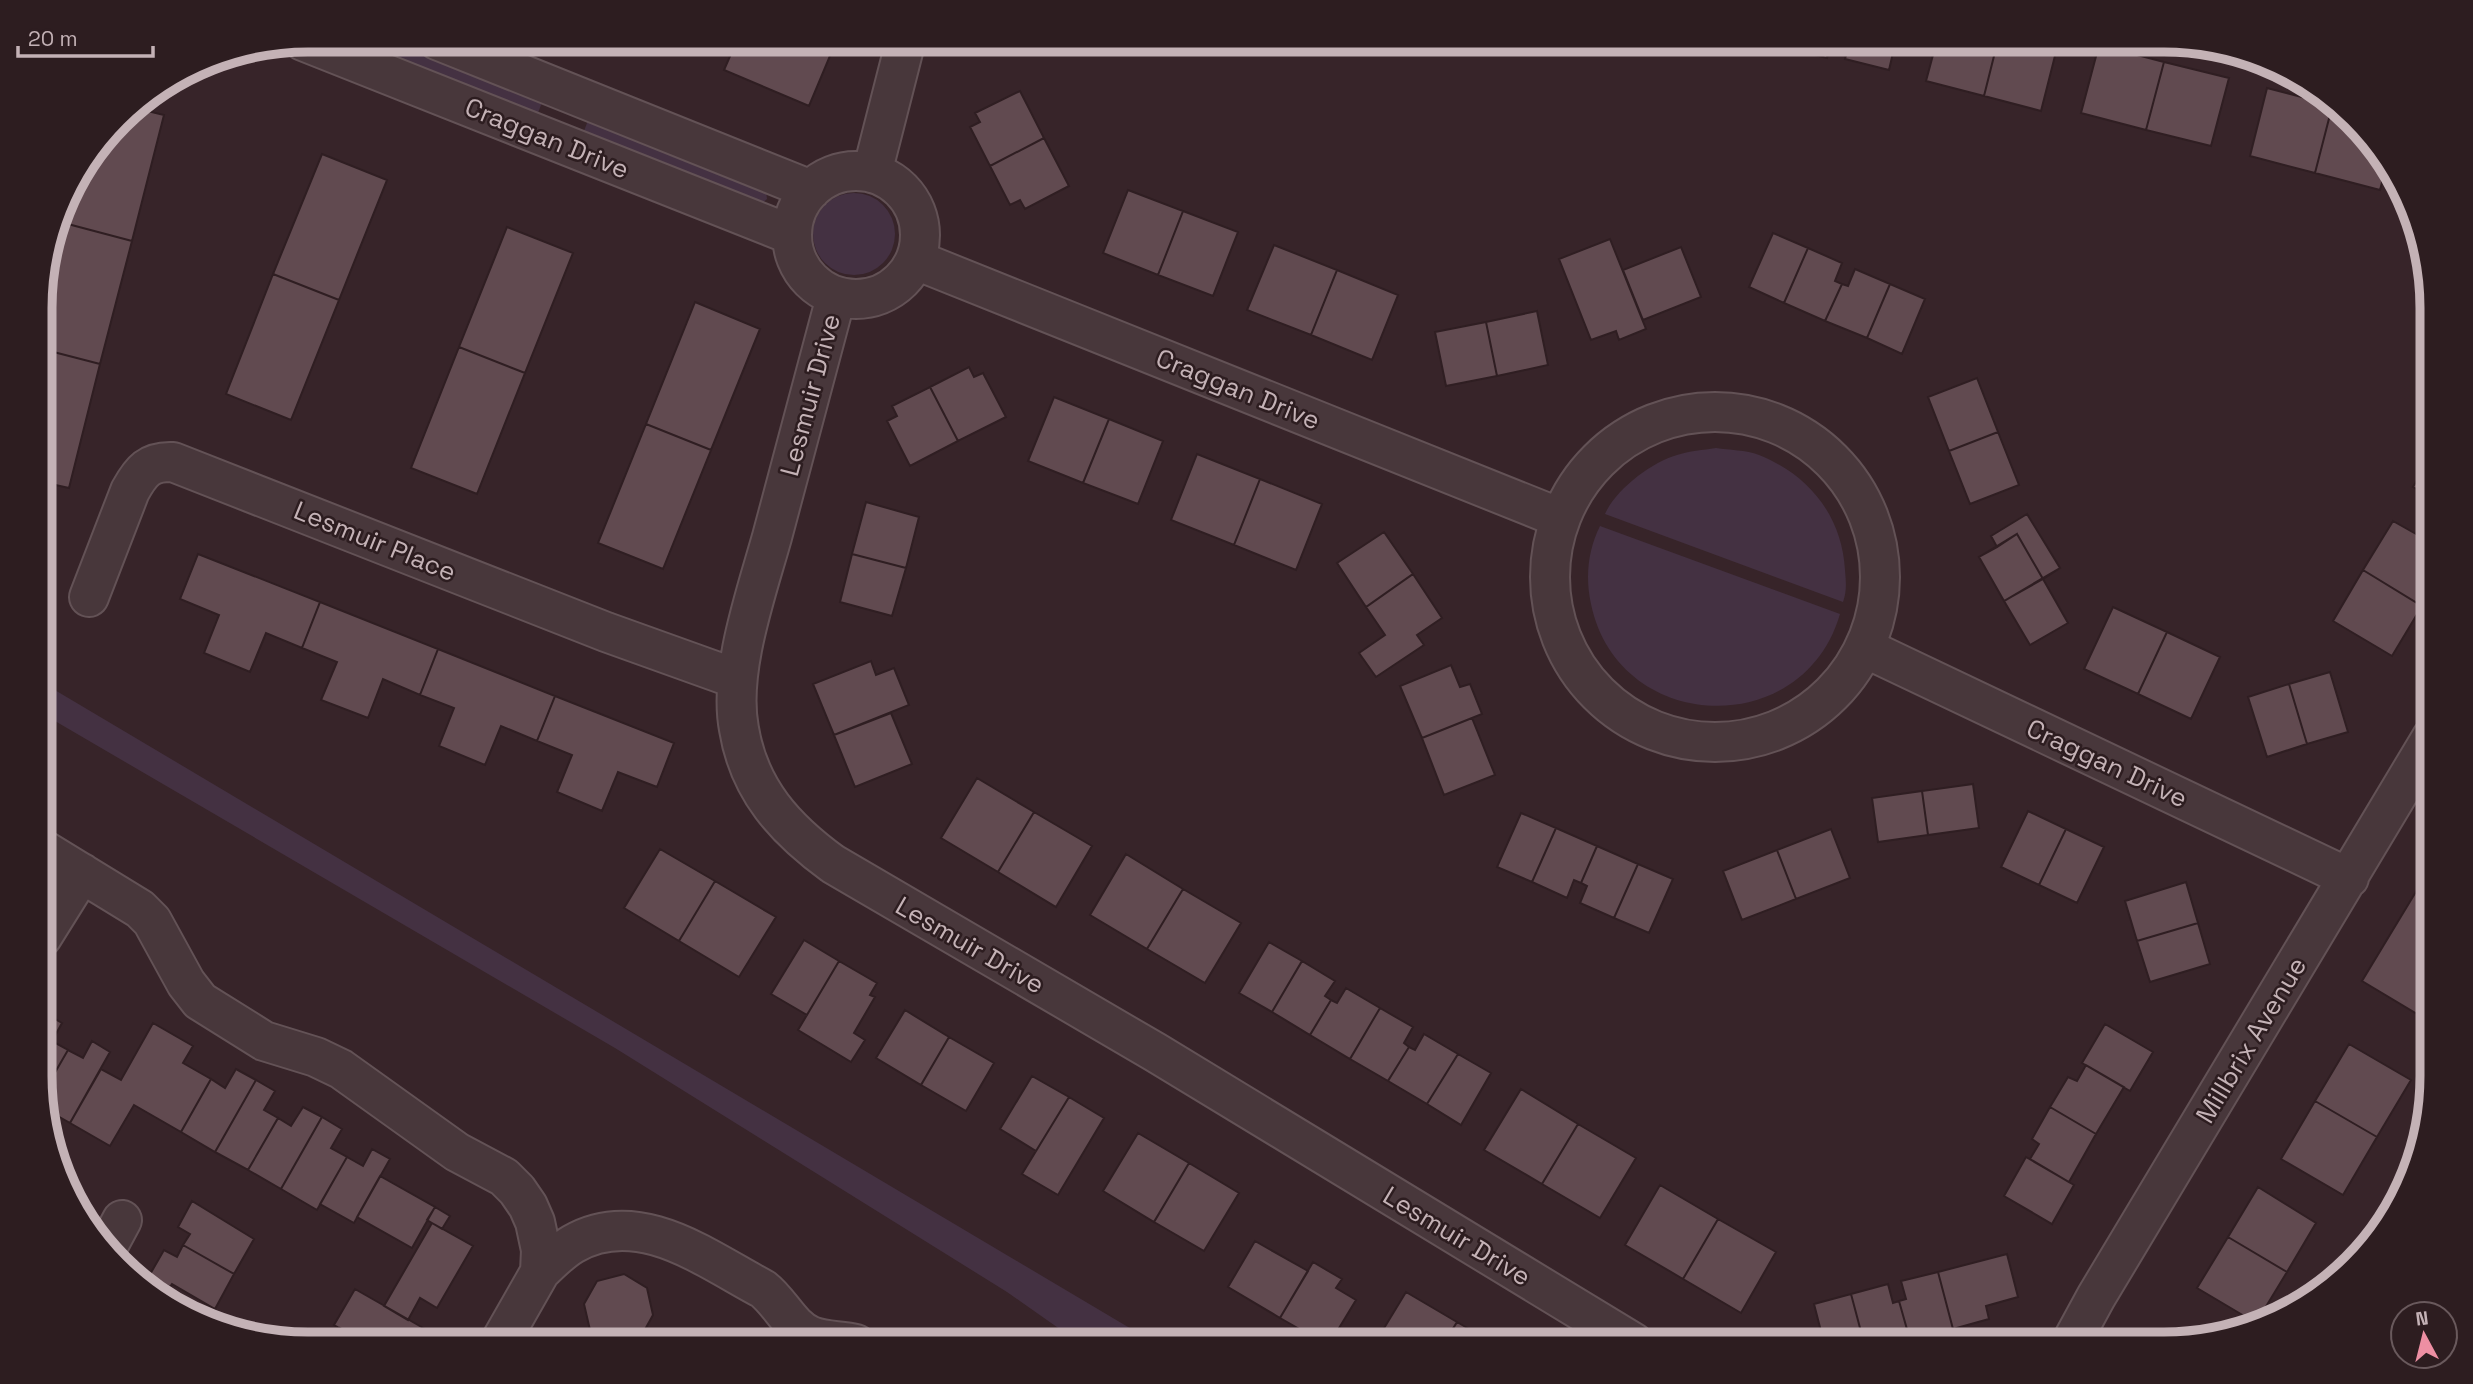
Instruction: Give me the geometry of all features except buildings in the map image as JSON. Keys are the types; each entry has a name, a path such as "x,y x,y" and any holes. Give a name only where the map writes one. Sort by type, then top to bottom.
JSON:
{"street":[{"name":"Craggan Drive","path":"331,52 792,235"},
{"name":"Craggan Drive","path":"467,52 811,190"},
{"path":"872,173 903,52"},
{"path":"856,172 872,173 903,191 914,207 920,224 916,260 906,277 891,289 874,297 855,300 836,297 818,287 804,272 795,254 792,235 795,217 811,190 841,173 856,172"},
{"name":"Craggan Drive","path":"916,260 1560,518"},
{"name":"Lesmuir Drive","path":"836,297 759,584 737,679 738,729 746,759 760,790 778,816 807,845 833,864 1155,1052 1616,1332"},
{"path":"1693,413 1737,413 1780,425 1818,447 1849,480 1870,519 1880,562 1878,606 1865,648 1839,686 1804,716 1763,736 1717,743 1671,737 1629,719 1593,690 1567,652 1552,609 1550,563 1560,518 1581,479 1612,447 1650,425 1693,413"},
{"name":"Lesmuir Place","path":"89,597 137,477 148,465 160,461 173,462 594,627 737,679"},
{"name":"Craggan Drive","path":"1865,648 2348,878"},
{"name":"Millbrix Avenue","path":"2077,1332 2420,757"},
{"path":"52,855 140,909 152,922 186,983 200,1001 264,1041 316,1057 341,1069 457,1152 504,1177 528,1206 535,1222 541,1250 540,1272"},
{"path":"52,922 82,873"},
{"path":"506,1332 540,1272 574,1243 594,1236 630,1230 666,1238 763,1289 805,1332"}],"shaded area":[{"path":"373,52 425,52 543,100 536,118"},
{"path":"589,118 766,191 767,199 761,204 582,136"},
{"path":"854,193 870,196 883,205 892,218 895,234 892,250 883,263 870,272 854,275 838,272 825,263 816,250 813,234 816,218 825,205 838,196"},
{"path":"1716,448 1754,453 1777,463 1807,486 1820,500 1830,515 1842,550 1846,582 1843,602 1605,514 1626,486 1657,464 1682,454"},
{"path":"1600,526 1840,614 1820,656 1789,685 1752,701 1712,706 1672,698 1636,678 1608,647 1591,604 1588,584 1590,554"},
{"path":"52,689 1136,1332 1064,1332 1007,1292 615,1048 52,719"}]}
